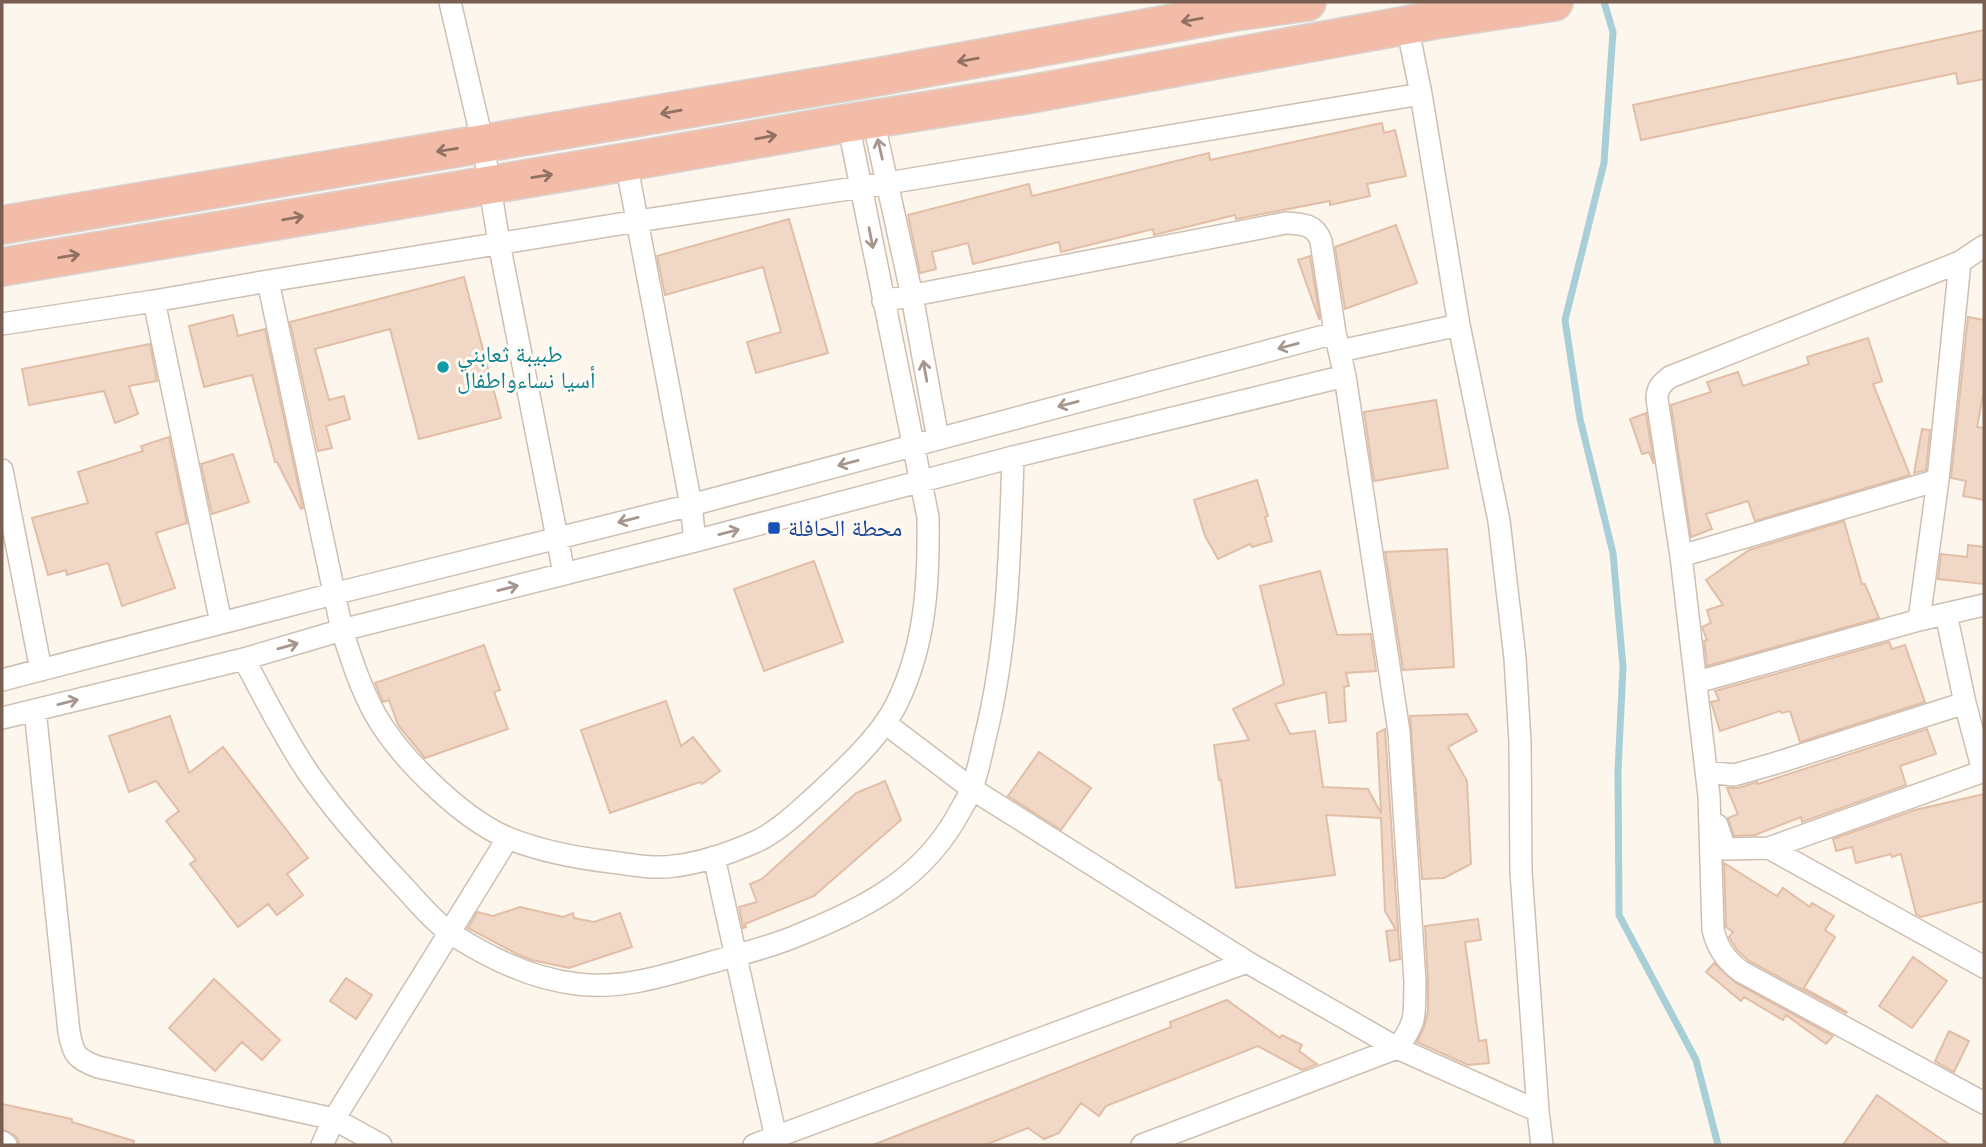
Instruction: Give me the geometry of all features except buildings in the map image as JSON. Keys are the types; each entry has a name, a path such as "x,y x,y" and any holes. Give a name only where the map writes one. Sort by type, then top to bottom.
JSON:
{"highway":[{"path":"2,225 869,78 1234,12 1307,2"},
{"path":"2,267 1025,95 1407,25 1554,2"}],"street":[{"path":"450,2 491,184 499,243 564,573"},
{"path":"1407,25 1459,325 1499,521 1515,658 1520,742 1521,872 1542,1145"},
{"path":"2,324 888,183 1421,94"},
{"path":"860,121 888,183 938,439"},
{"path":"268,281 342,630 355,672 375,714 402,753 442,792 479,822 508,838 581,859 631,865 674,867 714,858 757,841 792,816 859,754 897,704 913,666 926,608 928,517 861,187 860,121"},
{"path":"626,162 691,505 695,541"},
{"path":"883,301 1286,223 1311,226 1321,241 1345,376 1399,732 1415,995 1414,1019 1412,1027 1397,1048 1142,1145"},
{"path":"1984,246 1959,262 1670,377 1657,391 1681,556 1709,796 1713,929 1719,947 1728,961 1742,972 1984,1103"},
{"path":"1919,620 1938,480 1959,262"},
{"path":"154,301 221,623"},
{"path":"2,680 691,505 938,439 1337,342 1459,325"},
{"path":"2,719 244,659 342,630 1013,457 1345,376"},
{"path":"244,659 281,728 333,807 375,857 450,933 493,957 545,979 580,985 614,984 654,978 779,944 845,916 877,899 905,878 929,856 951,828 972,789 994,702 1006,618 1013,457"},
{"path":"2,470 41,670"},
{"path":"1681,556 1938,480"},
{"path":"1696,682 1919,620 1984,605"},
{"path":"1709,796 1725,849 1769,848 1984,771 1965,703 1946,614"},
{"path":"1706,772 1734,775 1965,703"},
{"path":"35,710 69,1032 75,1055 98,1067 334,1119 381,1145"},
{"path":"885,723 972,789 1247,962 1397,1048 1538,1111"},
{"path":"322,1145 334,1119 508,838"},
{"path":"1769,848 1984,967"},
{"path":"714,858 776,1138"},
{"path":"754,1145 1247,962"}],"waterway":[{"path":"1604,2 1613,32 1604,163 1565,320 1580,419 1613,553 1623,667 1618,771 1619,915 1696,1060 1718,1145"}],"place":[{"name":"طبيبة ثعابني أسيا نساءواطفال","path":"443,367"},
{"name":"محطة الحافلة","path":"774,528"}]}
